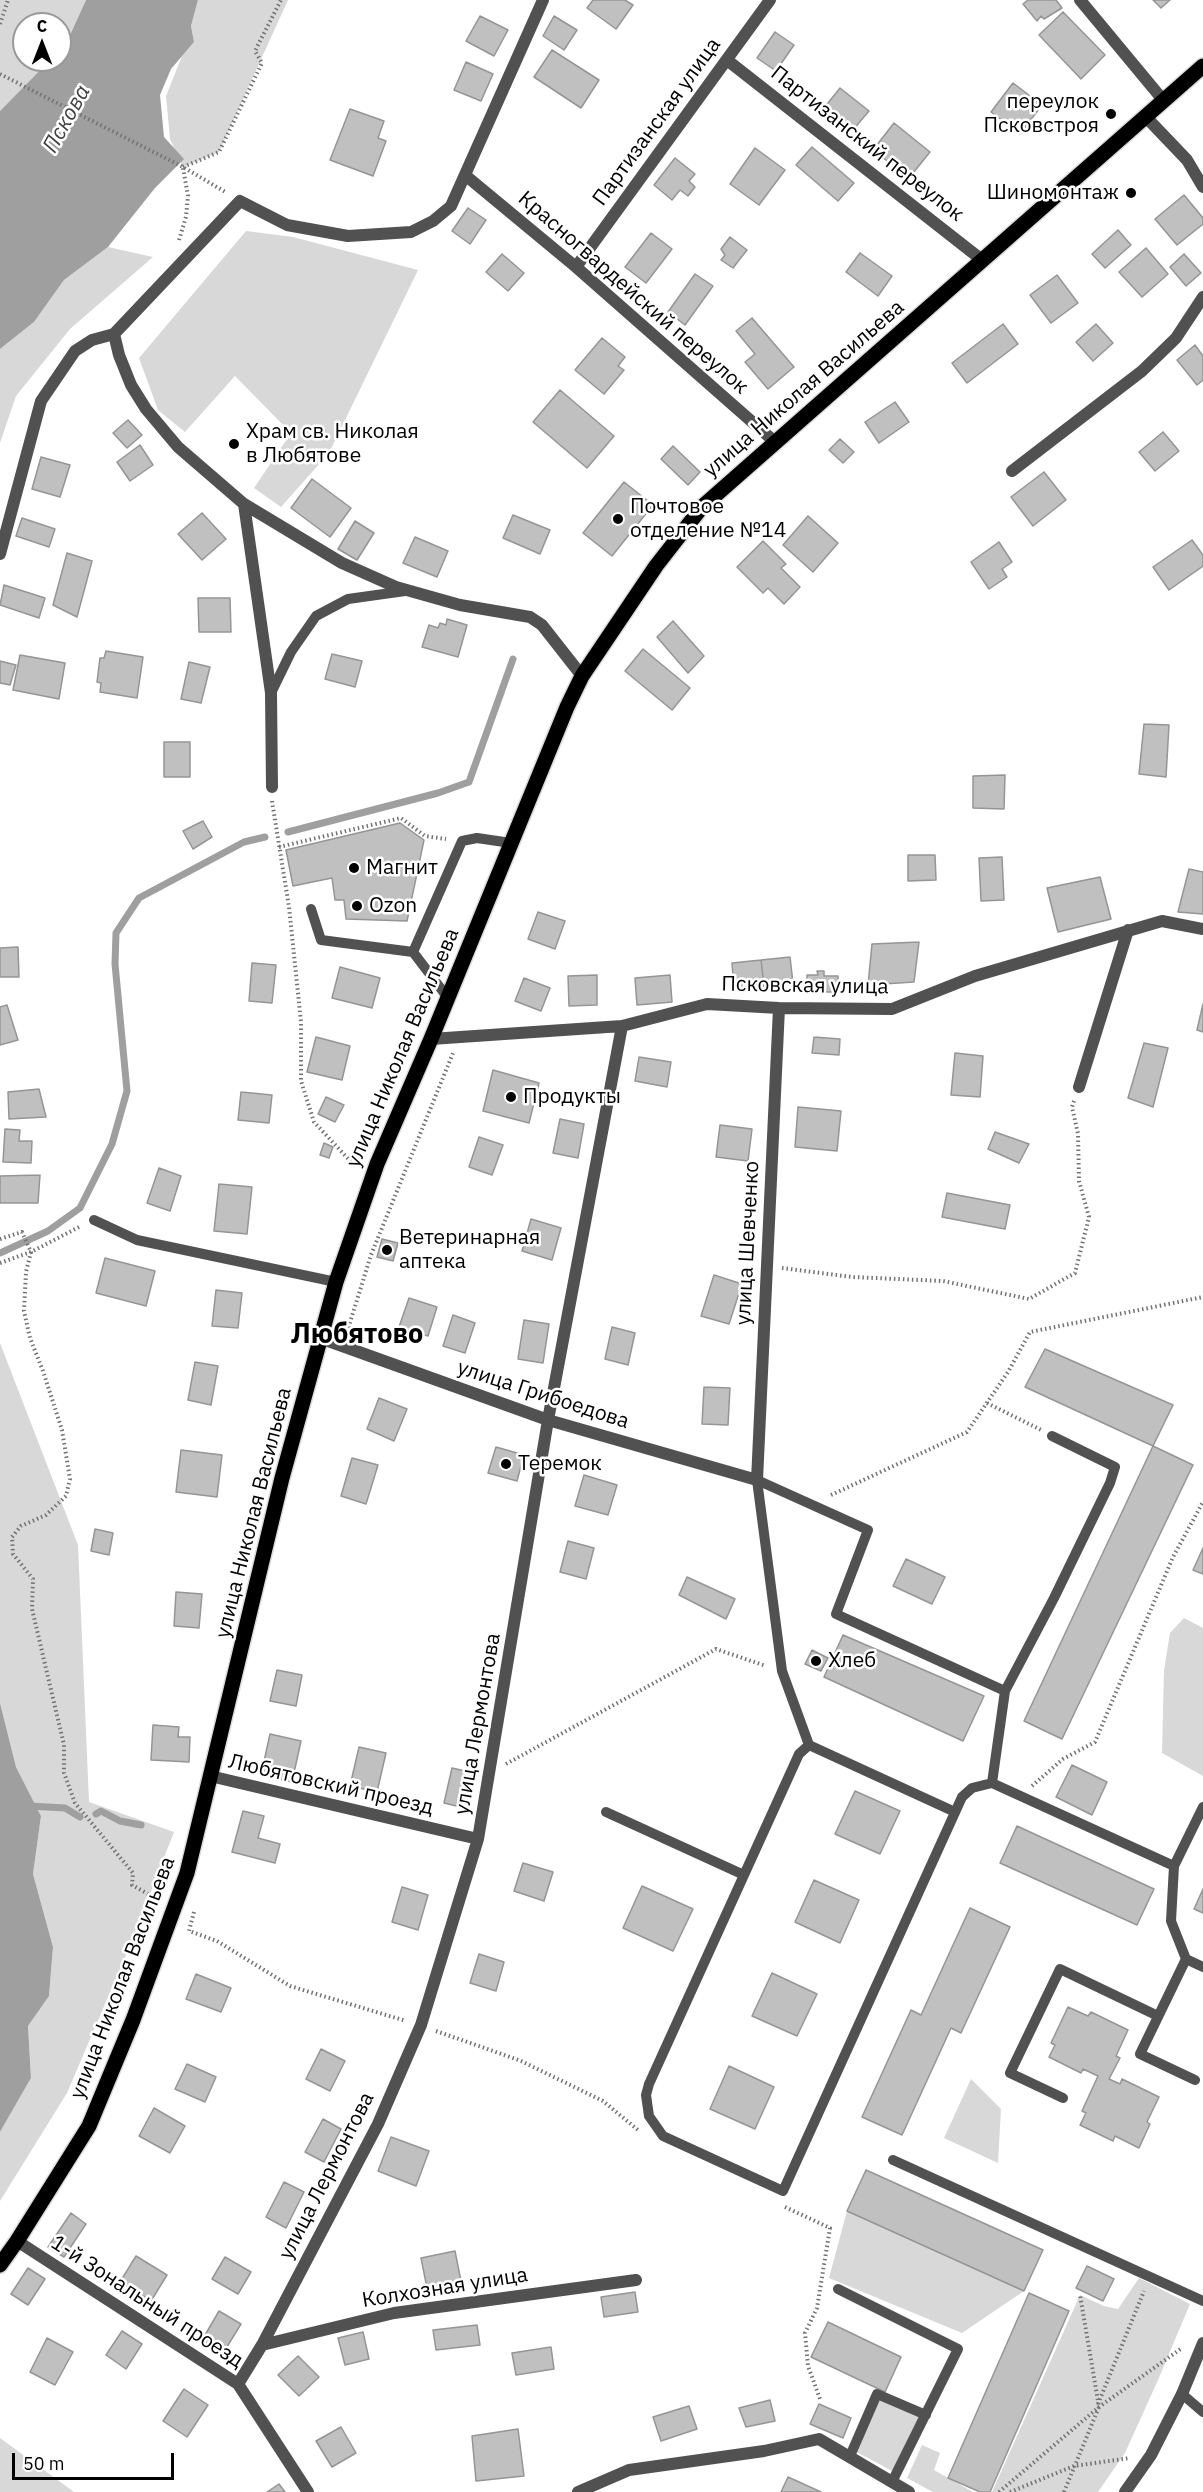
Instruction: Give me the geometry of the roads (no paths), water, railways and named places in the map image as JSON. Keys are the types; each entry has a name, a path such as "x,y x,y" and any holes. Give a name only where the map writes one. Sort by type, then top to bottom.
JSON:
{"main road":[{"name":"улица Николая Васильева","path":"0,2265 89,2126 133,2020 187,1873 282,1478 336,1282 376,1164 432,1039 567,707 582,676 656,566 702,507 1203,66"}],"street":[{"path":"0,554 41,401 75,351 92,340 114,334 240,201 287,225 348,236 411,232 433,221 451,206 543,0"},
{"name":"Партизанская улица","path":"576,267 770,0"},
{"path":"1080,0 1163,100"},
{"name":"Партизанский переулок","path":"727,60 982,260"},
{"path":"1145,116 1187,160 1203,187"},
{"name":"Красногвардейский переулок","path":"465,175 576,267 776,442"},
{"path":"1012,471 1142,371 1176,338 1203,297"},
{"path":"114,334 119,355 131,385 146,409 178,447 244,504 342,563 406,591 460,605 530,617 542,625 582,676"},
{"path":"244,504 271,693 272,787"},
{"name":"Псковская улица","path":"432,1039 622,1026 707,1004 779,1008 892,1009 975,976 1162,921 1203,929"},
{"path":"1079,1087 1128,930"},
{"name":"улица Шевченко","path":"757,1480 779,1008"},
{"name":"улица Лермонтова","path":"238,2384 262,2345 378,2124 421,2025 478,1839 548,1420 622,1026"},
{"name":"улица Грибоедова","path":"320,1338 548,1420 757,1480"},
{"name":"Любятовский проезд","path":"210,1776 478,1839"},
{"name":"1-й Зональный проезд","path":"17,2241 238,2384 308,2492"},
{"name":"Колхозная улица","path":"262,2345 394,2313 636,2280"},
{"path":"1125,2492 1152,2455 1182,2394 1203,2343"},
{"path":"578,2492 629,2470 764,2451 819,2439 909,2492"}],"lane":[{"path":"271,693 291,652 316,616 348,598 406,591"},
{"path":"413,952 462,841 477,838 511,843"},
{"path":"311,909 321,940 413,952 448,998"},
{"path":"94,1220 137,1240 336,1282"},
{"path":"992,1783 1005,1691 1054,1598 1110,1483 1115,1467 1052,1436"},
{"path":"757,1480 868,1530 836,1614 1005,1691"},
{"path":"757,1480 782,1671 809,1745 956,1812"},
{"path":"809,1745 799,1754 649,2084 646,2106 652,2124 663,2136 783,2191 962,1797 972,1788 992,1783 1174,1866"},
{"path":"1203,1807 1174,1866 1171,1921 1186,1959 1203,1967"},
{"path":"606,1812 744,1875"},
{"path":"1186,1959 1140,2054 1195,2080"},
{"path":"1063,2097 1010,2073 1060,1968 1158,2016"},
{"path":"893,2160 1203,2301"},
{"path":"837,2289 958,2349 892,2482"},
{"path":"850,2456 877,2394 926,2415"},
{"path":"1182,2394 1203,2412"}],"water":[{"name":"Пскова","path":"86,0 198,0 191,26 194,42 171,69 160,95 164,137 184,159 155,188 108,247 64,280 34,322 0,349 0,111 38,72 72,72 72,31"},
{"path":"0,1703 16,1767 41,1816 33,1874 53,1947 49,1996 28,2026 31,2078 0,2132"}],"waterway":[{"path":"288,832 438,793 469,782 513,659"},
{"path":"0,1253 48,1231 80,1208 112,1144 127,1091 115,964 116,933 139,898 244,842 265,837"},
{"path":"29,1806 65,1808 80,1817"},
{"path":"96,1814 101,1811 120,1821 141,1825"}],"place":[{"name":"переулок Псковстроя","path":"1111,114"},
{"name":"Шиномонтаж","path":"1131,193"},
{"name":"Храм св. Николая в Любятове","path":"234,444"},
{"name":"Почтовое отделение №14","path":"618,519"},
{"name":"Магнит","path":"354,868"},
{"name":"Ozon","path":"357,906"},
{"name":"Продукты","path":"511,1097"},
{"name":"Ветеринарная аптека","path":"387,1250"},
{"name":"Теремок","path":"506,1464"},
{"name":"Хлеб","path":"816,1661"}],"district":[{"name":"Любятово","path":"357,1335"}]}
